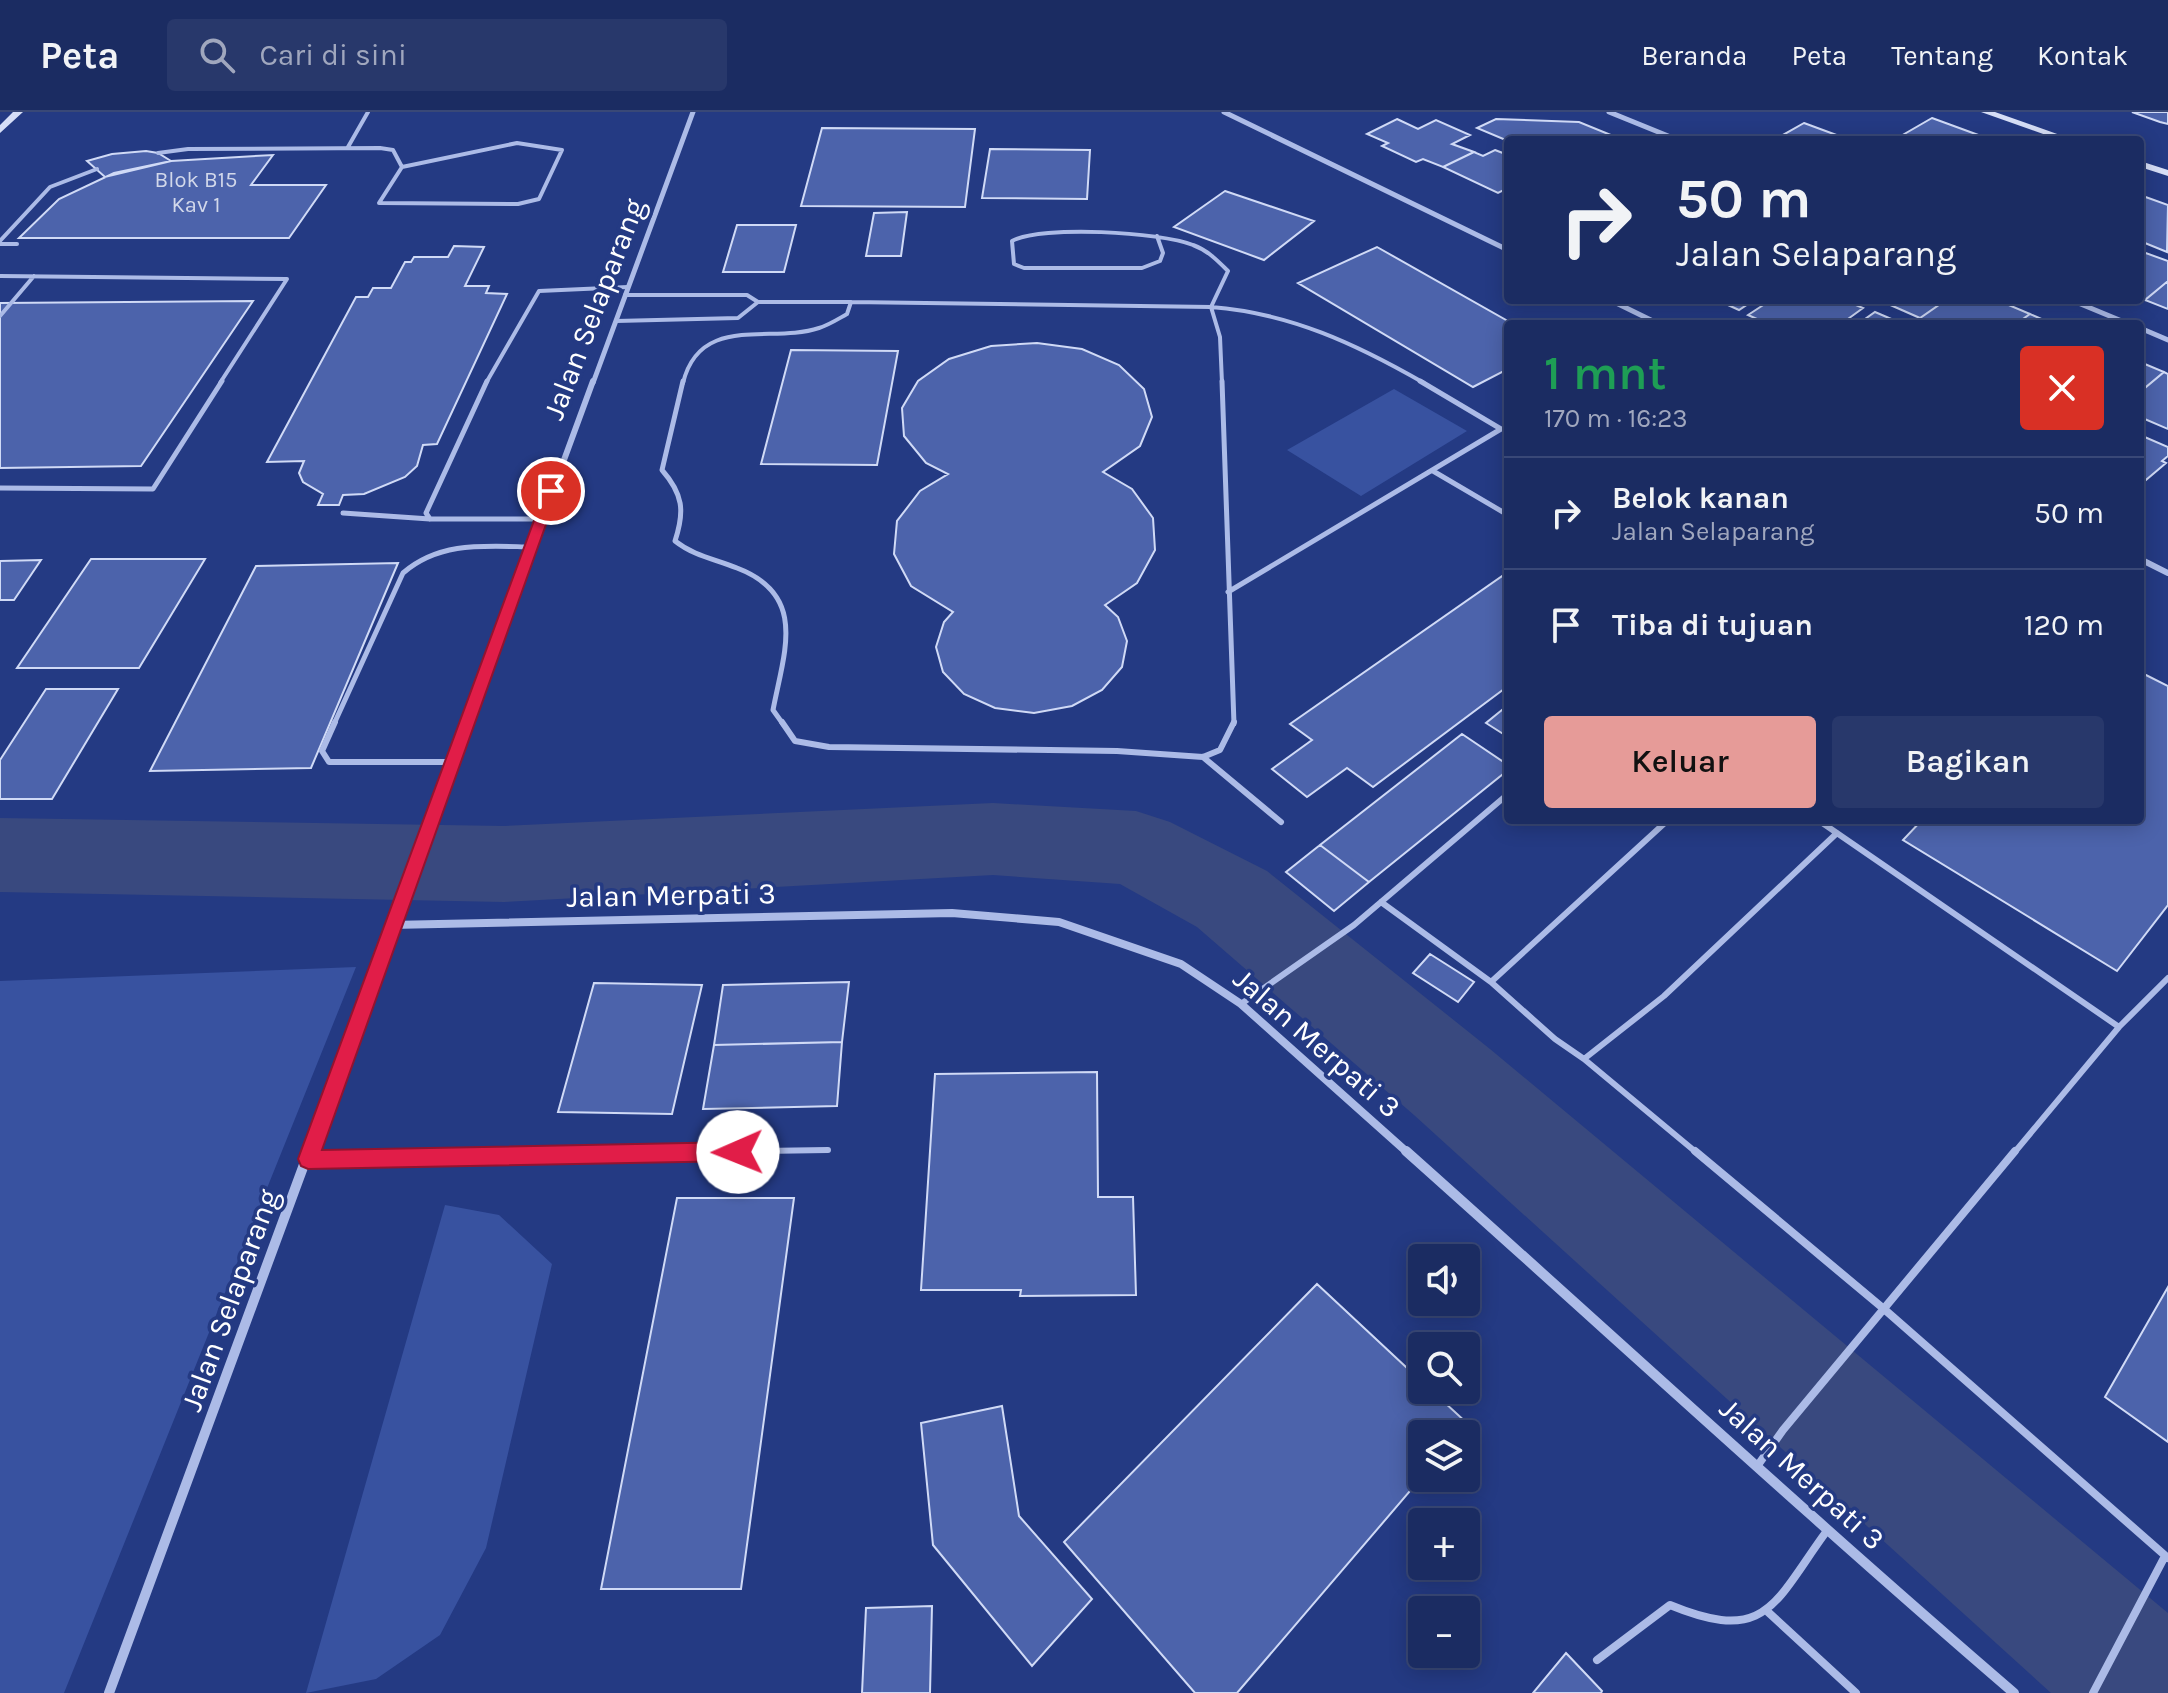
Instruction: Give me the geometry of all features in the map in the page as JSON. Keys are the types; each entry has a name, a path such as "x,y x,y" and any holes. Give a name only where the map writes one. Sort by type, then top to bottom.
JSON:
{"street":[{"path":"0,130 18,112"},
{"name":"Jalan Selaparang","path":"109,1693 693,112"},
{"path":"1224,112 1504,248"},
{"path":"1609,112 1668,136"},
{"path":"1986,112 2057,136"},
{"path":"2144,165 2168,173"},
{"path":"1618,304 1651,320"},
{"path":"2081,304 2119,320"},
{"path":"2144,330 2168,340"},
{"path":"2144,561 2168,573"},
{"name":"Jalan Merpati 3","path":"391,925 952,913 1059,922 1181,964 1241,1004 1758,1465 1826,1532 2014,1693"}],"lane":[{"path":"348,147 368,112"},
{"path":"517,143 540,144 562,150 539,199 518,204 379,203 402,167 517,143"},
{"path":"158,153 188,149 348,147 393,150 402,167"},
{"path":"0,243 50,187 97,169"},
{"path":"851,301 847,314 818,329 737,333 709,346 687,366 662,470 677,486 686,509 675,541 694,556 770,582 785,604 787,628 773,710 785,729 795,741 829,747 1117,751 1203,757 1220,750 1234,727 1220,337 1211,307 1228,271 1213,255 1157,236 1020,235 1012,241 1010,250 1014,264 1024,268 1142,268 1160,261 1163,253 1157,236"},
{"path":"0,243 17,244"},
{"path":"0,276 287,279 153,489 0,488"},
{"path":"0,316 34,276"},
{"path":"430,519 426,513 482,390 539,291 747,295 758,302 1250,307 1320,328 1504,431"},
{"path":"616,321 738,318 758,302"},
{"path":"1228,592 1501,429"},
{"path":"1433,471 1504,513"},
{"path":"343,513 430,519 541,519"},
{"path":"452,762 329,762 322,751 403,573 417,557 466,547 531,547"},
{"path":"1203,757 1281,822"},
{"path":"1241,1004 1261,993 1354,925 1504,797"},
{"path":"1491,982 1664,824"},
{"path":"1824,824 2119,1027"},
{"path":"1584,1059 1664,996 1837,833"},
{"path":"1381,902 1491,982 1555,1039 1584,1059 1884,1309 2167,1557 2093,1693"},
{"path":"1758,1465 1783,1430 2119,1027 2168,978"},
{"path":"308,1159 828,1150"},
{"path":"1597,1660 1670,1605 1713,1623 1754,1620 1768,1612 1826,1532"},
{"path":"1768,1612 1856,1693"}],"shaded area":[{"path":"1394,389 1467,431 1361,496 1287,450"},
{"path":"356,967 64,1693 0,1693 0,981"},
{"path":"445,1205 499,1215 552,1264 486,1548 440,1635 376,1679 306,1693"}],"building":[{"path":"2132,112 2168,112 2168,124 2160,122"},
{"path":"1932,118 1981,136 1901,136"},
{"path":"1397,119 1418,129 1436,120 1470,135 1452,144 1474,152 1443,167 1423,159 1416,162 1382,146 1388,143 1367,134"},
{"path":"1496,119 1579,122 1613,136 1504,136 1504,139 1477,128"},
{"path":"1804,123 1839,136 1781,136"},
{"path":"822,128 975,129 965,207 801,206"},
{"path":"990,149 1090,150 1087,199 982,198"},
{"path":"1495,150 1504,153 1504,190 1498,193 1443,167 1474,152 1483,156"},
{"path":"158,153 171,161 105,177 87,161 112,154"},
{"path":"273,155 251,185 326,185 289,238 19,238 59,199 114,173 171,161"},
{"path":"1225,191 1314,221 1264,260 1174,227"},
{"path":"2144,196 2168,205 2167,252 2144,243"},
{"path":"907,212 901,256 866,256 874,213"},
{"path":"737,225 796,225 784,272 723,272"},
{"path":"454,246 484,247 465,286 489,286 486,293 507,294 437,444 423,445 417,466 405,477 364,494 343,495 339,505 318,505 323,494 303,482 299,473 304,461 267,462 356,297 368,297 373,288 391,288 405,262 411,262 414,257 448,257"},
{"path":"1377,247 1506,320 1504,371 1473,387 1298,283"},
{"path":"2144,252 2168,261 2168,281 2145,300"},
{"path":"2168,281 2168,309 2145,300"},
{"path":"253,301 141,466 0,468 0,303"},
{"path":"1726,304 1748,304 1739,310"},
{"path":"1765,304 1854,304 1863,308 1846,320 1759,320 1748,315"},
{"path":"1888,304 1940,304 1920,318"},
{"path":"1940,304 2006,304 2030,314 2022,320 1920,318"},
{"path":"1875,312 1894,320 1864,320"},
{"path":"2030,314 2044,320 2022,320"},
{"path":"1037,343 1082,349 1119,365 1144,389 1152,417 1140,446 1103,472 1132,489 1153,518 1155,550 1137,583 1105,605 1118,617 1127,641 1122,667 1102,690 1072,706 1034,713 995,708 964,694 943,672 936,647 944,622 953,612 911,586 894,554 897,521 920,491 948,474 926,463 904,436 902,408 918,381 949,359 991,346"},
{"path":"791,350 898,351 877,465 761,464"},
{"path":"2144,364 2164,372 2144,389"},
{"path":"2164,372 2168,374 2168,429 2144,419 2144,389"},
{"path":"2144,437 2168,447 2168,456 2162,461 2166,463 2144,482"},
{"path":"91,559 205,559 139,668 17,668"},
{"path":"41,560 14,600 0,600 0,561"},
{"path":"398,563 311,768 150,771 256,566"},
{"path":"1504,575 1504,689 1373,787 1347,768 1307,797 1272,769 1312,740 1290,724"},
{"path":"2144,674 2168,686 2168,905 2117,971 1903,840 1918,824 2144,824"},
{"path":"46,689 118,689 52,799 0,799 0,760"},
{"path":"1504,708 1504,734 1486,723"},
{"path":"1462,734 1504,762 1504,773 1369,882 1320,845"},
{"path":"1320,845 1369,882 1334,911 1286,872"},
{"path":"1430,954 1474,982 1458,1002 1413,973"},
{"path":"849,982 842,1042 714,1045 723,985"},
{"path":"594,983 702,985 672,1114 558,1112"},
{"path":"842,1042 837,1106 703,1109 714,1045"},
{"path":"1097,1072 1098,1197 1133,1197 1136,1295 1020,1296 1021,1290 921,1290 935,1074"},
{"path":"677,1198 794,1198 741,1589 601,1589"},
{"path":"1317,1284 1408,1369 1408,1404 1446,1404 1464,1420 1408,1420 1409,1492 1237,1693 1195,1693 1064,1542"},
{"path":"2168,1287 2168,1442 2105,1397"},
{"path":"1002,1406 1019,1516 1092,1599 1032,1666 933,1545 921,1423"},
{"path":"932,1606 930,1693 862,1693 866,1608"},
{"path":"1566,1653 1602,1691 1601,1693 1533,1693"}],"waterway":[{"path":"0,855 504,864 993,839 1136,848 1232,899 1452,1082 2155,1693"}],"route":[{"path":"551,491 308,1159 738,1152"}]}
